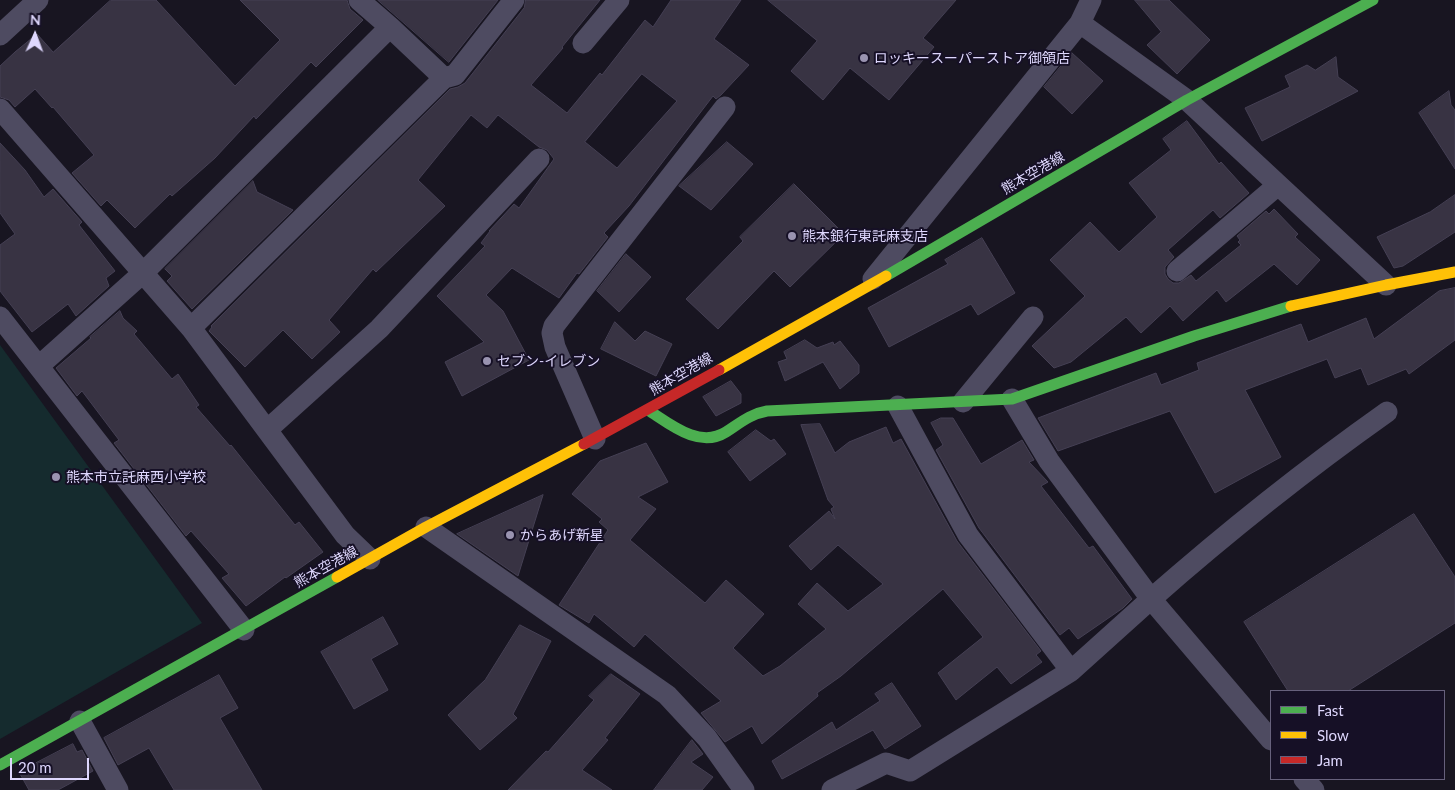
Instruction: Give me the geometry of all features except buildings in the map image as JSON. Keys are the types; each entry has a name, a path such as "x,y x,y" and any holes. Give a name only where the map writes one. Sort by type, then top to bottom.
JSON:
{"main road":[{"name":"熊本空港線","path":"0,765 426,527 648,410 867,287 1187,100 1373,0"},
{"path":"648,410 685,432 696,437 709,439 719,436 751,415 767,411 1012,399 1194,336 1295,305 1455,272"}],"street":[{"path":"0,35 38,0"},
{"path":"359,0 444,78"},
{"path":"191,328 444,78 455,75 514,0"},
{"path":"583,43 619,0"},
{"path":"867,287 1085,7 1386,285"},
{"path":"38,366 144,272 390,27"},
{"path":"595,439 555,347 552,333 554,326 725,107"},
{"path":"0,108 191,328 345,535 370,559"},
{"path":"267,430 379,329 539,159"},
{"path":"1177,271 1278,185"},
{"path":"0,317 244,630"},
{"path":"962,402 1033,317"},
{"path":"1012,399 1049,461 1151,599 1270,739"},
{"path":"898,406 968,535 1071,670"},
{"path":"832,790 886,763 910,771 1071,670 1151,599 1316,462 1387,412"},
{"path":"426,527 667,695 707,738 744,790"},
{"path":"80,721 118,790"},
{"path":"1305,780 1314,790"}],"green space":[{"name":"熊本市立託麻西小学校","path":"0,345 202,623 0,739"}],"traffic: fast":[{"path":"886,276 1187,100 1373,0"},
{"path":"648,410 685,433 706,438 716,437 750,417 767,411 1012,399 1194,336 1291,306"},
{"path":"0,765 337,577"}],"traffic: slow":[{"path":"1291,306 1455,272"},
{"path":"719,370 886,276"},
{"path":"337,577 426,527 584,444"}],"traffic: jam":[{"path":"584,444 719,370"}],"place":[{"name":"ロッキースーパーストア御領店","path":"864,58"},
{"name":"熊本銀行東託麻支店","path":"792,236"},
{"name":"セブン-イレブン","path":"487,361"},
{"name":"熊本市立託麻西小学校","path":"56,477"},
{"name":"からあげ新星","path":"510,535"}]}
